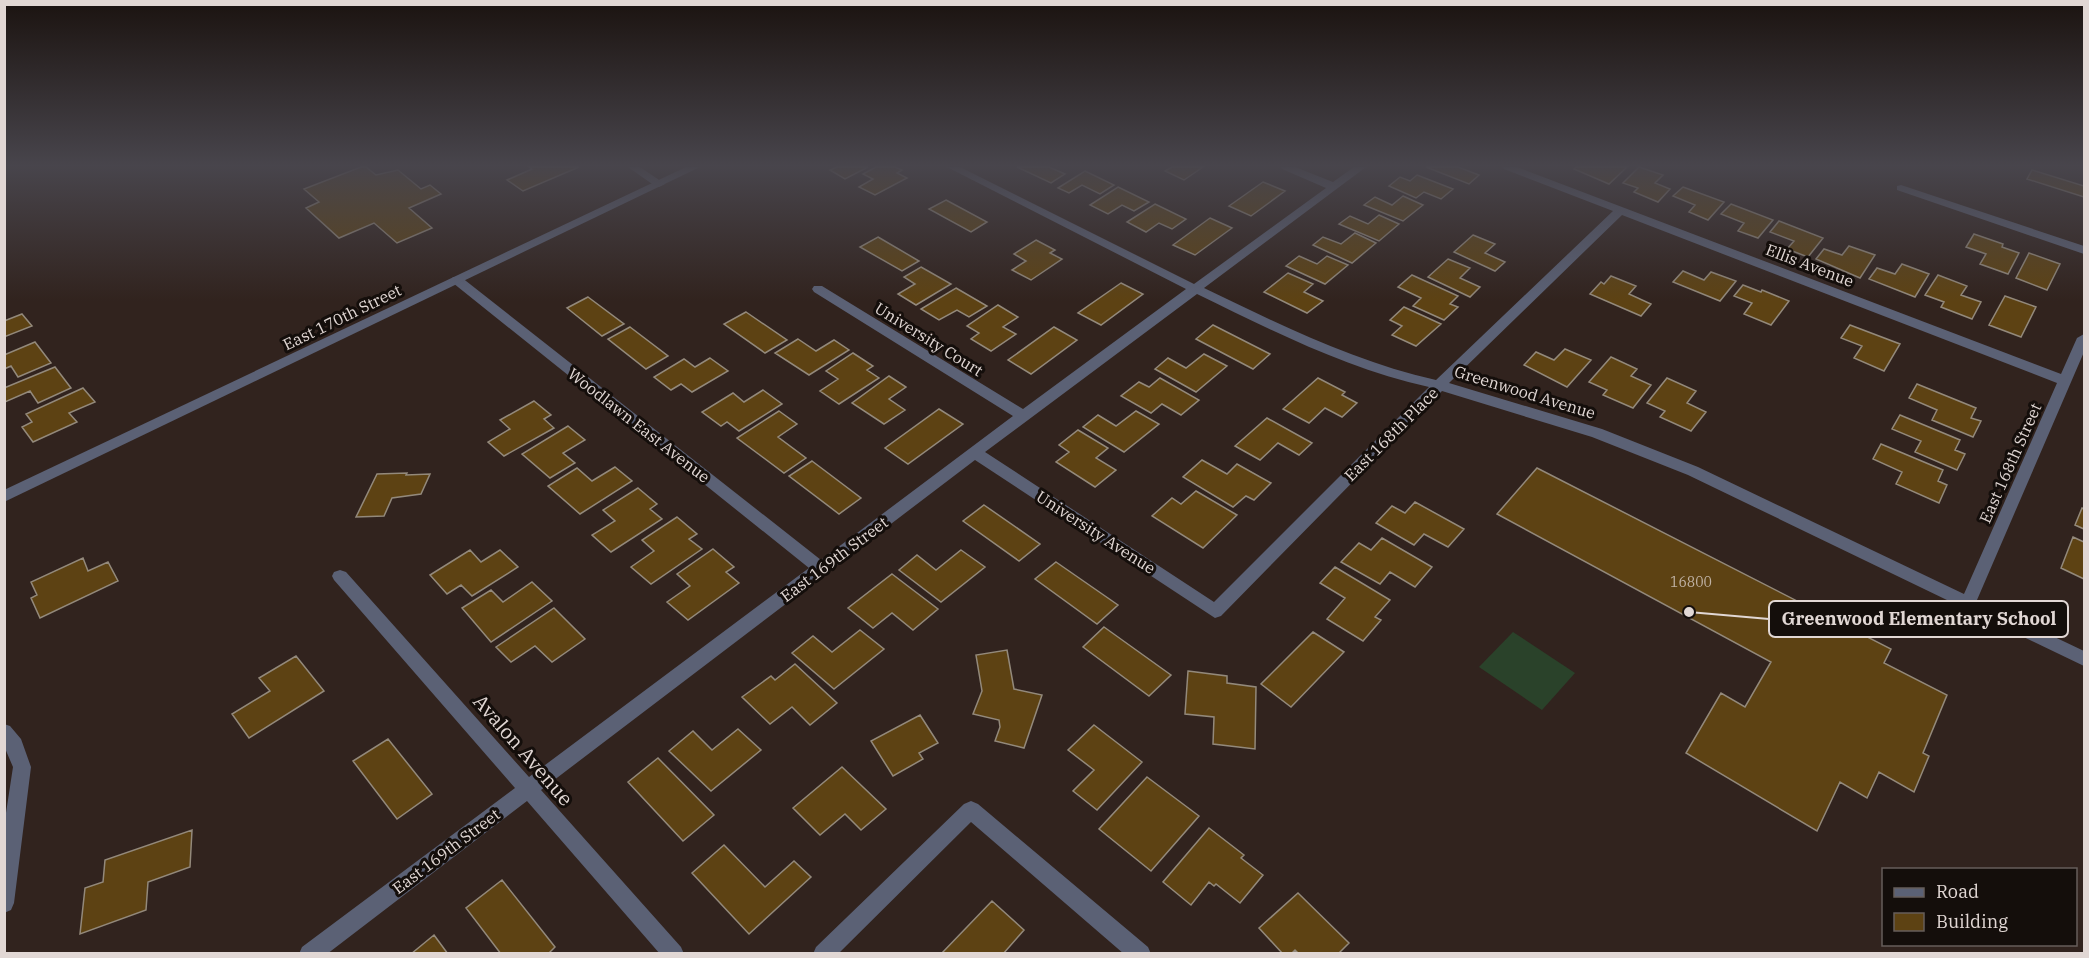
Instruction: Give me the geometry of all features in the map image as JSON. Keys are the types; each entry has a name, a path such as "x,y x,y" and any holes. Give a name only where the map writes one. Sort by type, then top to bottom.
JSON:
{"street":[{"name":"East 170th Street","path":"4,497 601,212"},
{"name":"Greenwood Avenue","path":"1041,212 1194,289 1343,355 1413,380 1439,385 1597,433 1693,471 2085,659"},
{"name":"East 169th Street","path":"309,954 1023,416 1300,212"},
{"name":"East 168th Place","path":"1215,611 1439,385 1619,212"},
{"name":"Ellis Avenue","path":"1625,212 2066,381"},
{"path":"1971,212 2085,250"},
{"name":"Woodlawn East Avenue","path":"457,280 821,569"},
{"name":"University Court","path":"818,289 1023,416"},
{"name":"East 168th Street","path":"1968,603 2085,338"},
{"name":"University Avenue","path":"976,453 1215,611"},
{"name":"Avalon Avenue","path":"340,576 674,954"},
{"path":"4,732 15,745 22,767 4,903"},
{"path":"823,954 971,810 1141,954"}],"green space":[{"path":"1513,632 1575,673 1542,710 1479,667"}],"building":[{"path":"310,212 413,212 432,228 397,243 374,223 339,238"},
{"path":"934,212 968,212 987,222 971,232"},
{"path":"1143,212 1171,212 1186,219 1172,229 1159,223 1146,232 1127,222"},
{"path":"1242,212 1257,212 1251,216"},
{"path":"1380,212 1415,212 1403,221"},
{"path":"1689,212 1715,212 1708,220"},
{"path":"1723,212 1751,212 1773,220 1758,238 1738,231 1744,223 1721,214"},
{"path":"1379,215 1399,224 1379,241 1339,224 1350,216 1368,224"},
{"path":"1210,218 1232,228 1195,255 1173,245"},
{"path":"1779,221 1823,238 1808,257 1787,249 1794,241 1770,232"},
{"path":"1355,233 1376,243 1352,263 1313,245 1323,237 1341,244"},
{"path":"1974,234 2003,244 2002,247 2019,253 2008,274 1980,264 1986,254 1966,247"},
{"path":"1473,235 1495,244 1485,253 1505,262 1495,271 1454,252"},
{"path":"878,237 919,261 902,271 860,247"},
{"path":"1036,240 1055,250 1050,253 1062,259 1031,280 1012,270 1026,261 1014,254"},
{"path":"1849,246 1875,255 1860,278 1816,259 1824,249 1842,255"},
{"path":"2029,253 2060,264 2047,290 2016,278"},
{"path":"1299,256 1317,264 1327,256 1348,265 1325,284 1286,266"},
{"path":"1448,259 1470,268 1460,278 1480,287 1470,297 1428,277"},
{"path":"1902,264 1929,274 1915,297 1869,279 1877,268 1895,274"},
{"path":"921,267 951,284 916,305 898,294 915,284 904,277"},
{"path":"1683,271 1704,280 1711,272 1736,281 1720,301 1673,282"},
{"path":"1288,273 1313,284 1304,292 1323,301 1307,313 1264,292"},
{"path":"1412,275 1458,296 1450,304 1458,307 1444,320 1413,306 1421,298 1398,287"},
{"path":"1938,275 1967,286 1961,295 1981,302 1972,319 1941,307 1944,302 1925,295"},
{"path":"1611,276 1636,286 1629,294 1651,304 1641,316 1590,294 1601,282 1604,284"},
{"path":"1121,283 1143,294 1101,325 1078,313"},
{"path":"1743,285 1789,301 1771,325 1744,314 1752,303 1734,296"},
{"path":"956,288 987,306 969,317 957,310 939,320 921,309"},
{"path":"2005,296 2036,307 2021,337 1989,325"},
{"path":"588,297 624,324 602,336 567,308"},
{"path":"998,305 1018,317 1003,327 1016,334 991,351 971,339 979,333 967,326"},
{"path":"1404,307 1441,324 1416,346 1392,335 1402,326 1390,320"},
{"path":"746,312 787,340 765,353 724,324"},
{"path":"22,314 32,326 4,337 4,321"},
{"path":"1213,325 1270,354 1253,369 1196,339"},
{"path":"1850,325 1900,344 1884,371 1854,358 1862,346 1841,338"},
{"path":"630,327 668,356 646,369 608,339"},
{"path":"1054,327 1077,340 1031,374 1008,360"},
{"path":"798,339 816,351 834,340 849,350 809,375 775,353"},
{"path":"35,342 51,363 18,377 11,366 4,369 4,355"},
{"path":"1565,349 1591,360 1567,387 1524,365 1536,352 1554,360"},
{"path":"853,353 873,366 867,370 879,378 839,404 820,391 838,379 826,371"},
{"path":"1204,354 1227,366 1196,392 1155,369 1168,358 1186,368"},
{"path":"1611,357 1637,369 1631,376 1651,385 1633,408 1603,395 1607,390 1589,382"},
{"path":"710,358 728,371 692,392 681,384 671,390 654,377 684,359 695,367"},
{"path":"55,367 71,388 38,403 30,391 5,402 4,388"},
{"path":"889,376 906,387 889,399 905,410 884,424 852,403"},
{"path":"1160,378 1199,400 1181,415 1162,404 1151,413 1121,396 1139,382 1149,387"},
{"path":"1318,378 1345,392 1342,395 1357,403 1342,417 1325,408 1309,423 1283,409"},
{"path":"1667,378 1696,391 1687,403 1706,412 1691,431 1660,417 1665,411 1647,403"},
{"path":"1917,384 1976,408 1971,418 1981,421 1973,437 1932,420 1937,410 1909,398"},
{"path":"83,388 95,402 69,413 77,422 33,442 22,427 32,422 26,414"},
{"path":"763,390 782,404 739,431 727,422 721,426 702,412 733,393 744,402"},
{"path":"534,401 551,415 544,419 554,428 504,456 488,442 510,429 500,420"},
{"path":"939,409 963,424 908,464 885,448"},
{"path":"779,411 797,424 778,437 806,458 784,473 737,438"},
{"path":"1136,411 1159,424 1124,452 1083,427 1098,415 1116,426"},
{"path":"1900,415 1960,440 1955,450 1965,454 1957,470 1915,452 1921,441 1892,429"},
{"path":"1267,418 1312,443 1299,455 1278,443 1260,460 1235,446"},
{"path":"568,426 585,440 563,453 575,463 550,478 522,454"},
{"path":"1078,430 1108,448 1096,458 1116,470 1095,487 1056,462 1069,452 1059,445"},
{"path":"1881,444 1943,470 1938,481 1947,485 1939,503 1896,484 1902,472 1873,459"},
{"path":"1202,460 1227,474 1237,464 1271,483 1254,500 1246,496 1233,507 1183,477"},
{"path":"812,461 861,498 839,514 789,476"},
{"path":"615,467 632,481 580,514 548,486 577,468 592,481"},
{"path":"1537,468 1891,649 1884,663 1947,695 1923,753 1929,756 1914,792 1879,772 1867,798 1840,782 1817,831 1686,753 1721,693 1745,707 1771,662 1497,514"},
{"path":"407,473 406,475 430,474 421,494 392,498 384,516 356,517 377,474"},
{"path":"638,488 657,504 650,509 662,519 611,552 592,535 615,521 603,510"},
{"path":"1196,491 1237,515 1203,548 1152,516 1172,498 1181,504"},
{"path":"1415,502 1464,529 1448,547 1424,534 1414,545 1376,523 1392,506 1405,513"},
{"path":"984,505 1040,544 1019,561 963,521"},
{"path":"2082,508 2084,509 2084,529 2075,525"},
{"path":"677,517 697,534 689,539 702,549 651,584 631,567 654,551 642,540"},
{"path":"2073,537 2084,542 2084,579 2061,568"},
{"path":"1382,538 1432,567 1415,587 1390,572 1380,584 1341,562 1359,543 1371,550"},
{"path":"713,549 734,567 726,572 739,583 688,620 667,602 690,586 677,574"},
{"path":"470,550 481,562 500,550 518,567 472,596 461,585 447,594 430,575"},
{"path":"961,550 985,567 941,602 899,570 917,555 936,570"},
{"path":"83,558 88,571 108,562 118,581 40,618 31,598 37,595 31,582"},
{"path":"1056,562 1118,605 1097,624 1035,579"},
{"path":"1335,567 1390,600 1375,617 1381,620 1363,641 1327,619 1345,598 1320,583"},
{"path":"892,574 938,609 913,630 892,613 873,628 848,608"},
{"path":"532,582 552,601 491,642 462,608 491,590 503,602"},
{"path":"554,608 585,639 552,662 535,646 511,662 496,647"},
{"path":"1104,627 1171,675 1149,696 1083,647"},
{"path":"860,630 884,649 834,689 792,653 813,636 832,652"},
{"path":"1313,632 1344,652 1291,707 1261,684"},
{"path":"1007,650 1014,689 1042,695 1024,748 995,741 1000,727 999,720 973,714 982,691 976,655"},
{"path":"296,656 324,691 249,738 232,714 270,691 259,678"},
{"path":"795,664 837,703 810,725 792,707 770,724 742,697 771,676 775,680"},
{"path":"1188,671 1227,676 1227,683 1256,687 1255,749 1213,744 1214,717 1185,714"},
{"path":"920,715 938,743 919,753 923,759 893,776 871,741"},
{"path":"1094,725 1142,762 1097,810 1073,791 1094,770 1068,750"},
{"path":"738,729 761,750 711,791 669,751 693,731 712,750"},
{"path":"388,739 432,794 397,819 353,761"},
{"path":"658,758 714,815 683,841 628,782"},
{"path":"842,767 886,809 861,830 845,814 820,835 793,808"},
{"path":"1147,777 1199,816 1151,871 1099,829"},
{"path":"1209,828 1244,855 1241,858 1263,875 1240,903 1216,884 1214,886 1209,882 1191,905 1163,882"},
{"path":"192,830 190,867 148,882 146,910 80,934 85,888 103,882 105,860"},
{"path":"724,845 765,887 794,861 811,877 749,934 692,873"},
{"path":"502,880 555,947 548,954 501,954 466,908"},
{"path":"1298,893 1349,943 1338,954 1299,954 1295,950 1291,954 1283,954 1259,928"},
{"path":"992,901 1024,930 1003,954 941,954"},
{"path":"434,935 448,954 411,954"}],"place":[{"name":"Greenwood Elementary School","path":"1689,612"}]}
